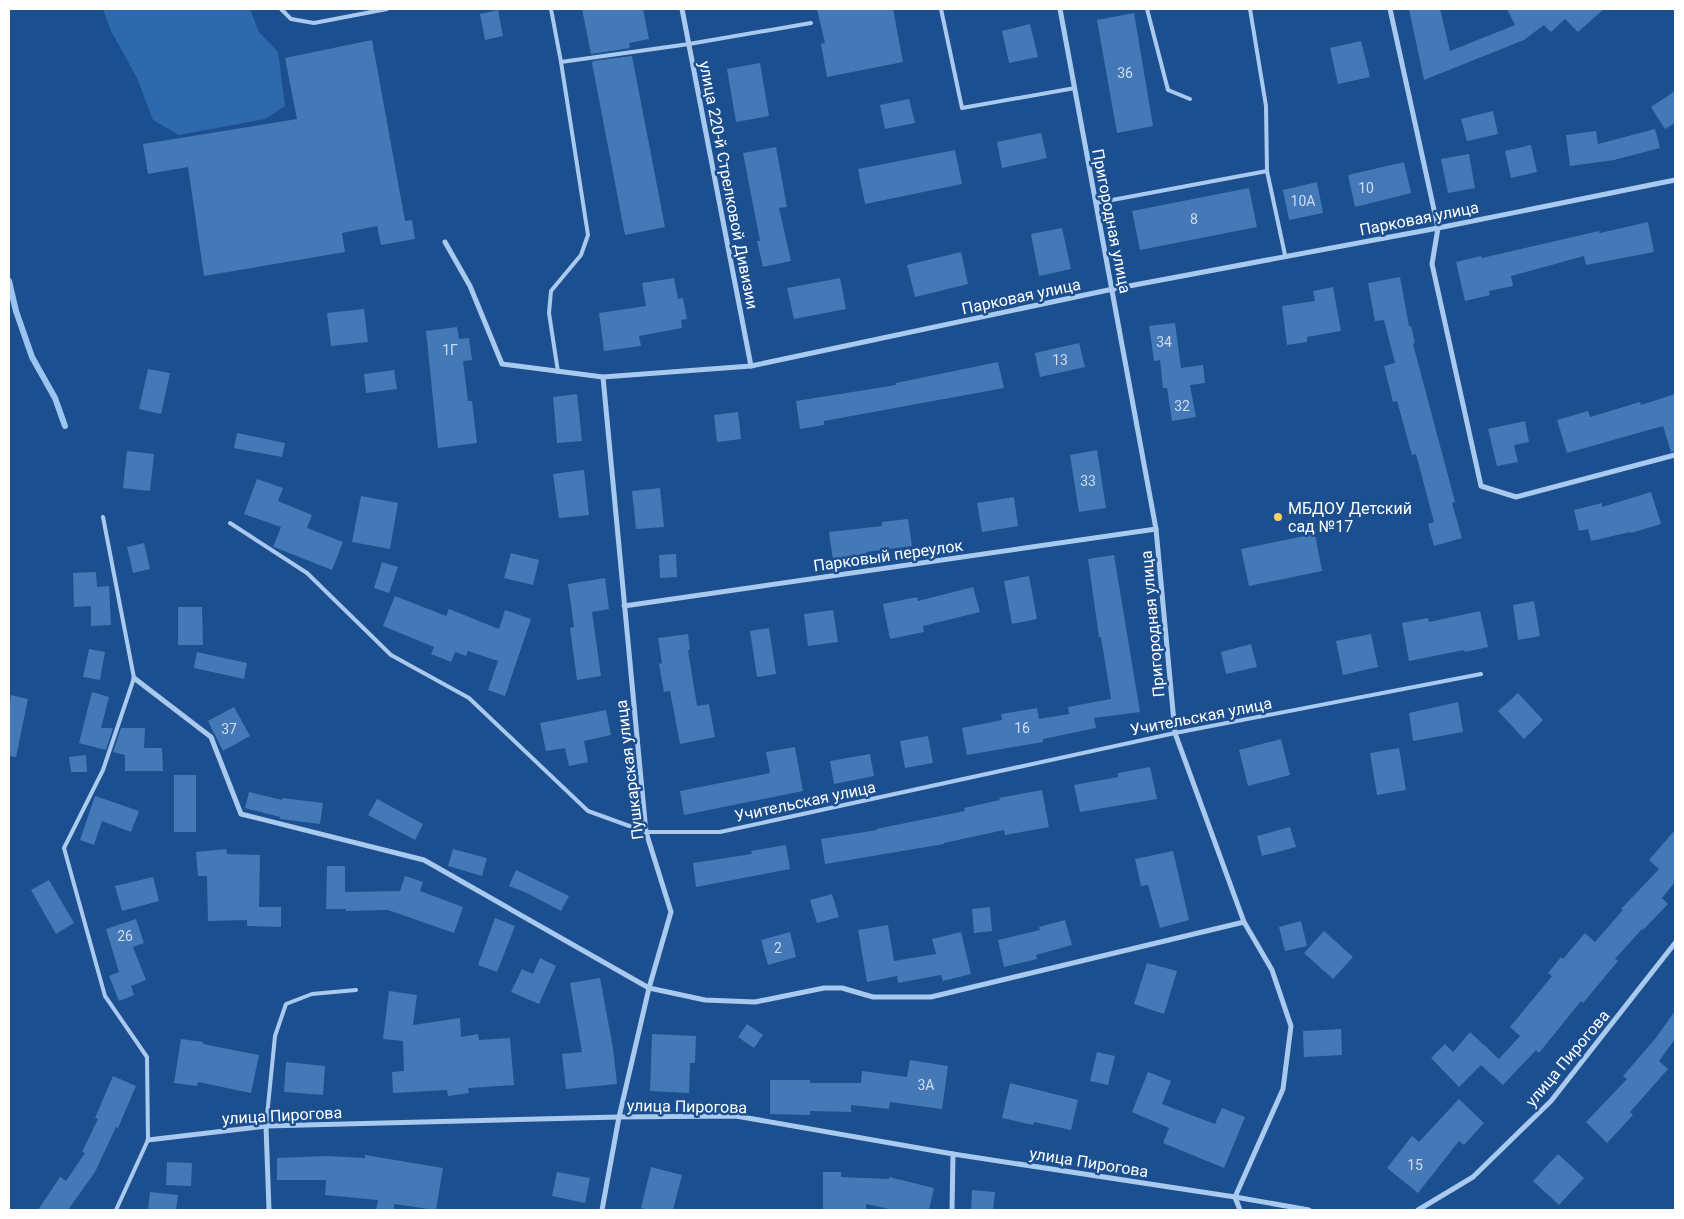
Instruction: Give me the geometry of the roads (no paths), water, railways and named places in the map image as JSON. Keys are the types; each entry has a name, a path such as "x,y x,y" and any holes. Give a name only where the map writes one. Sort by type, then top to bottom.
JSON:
{"street":[{"name":"улица 220-й Стрелковой Дивизии","path":"682,9 751,366"},
{"name":"Пригородная улица","path":"1060,9 1156,529 1175,733 1244,922 1272,970 1291,1026 1283,1089 1235,1197"},
{"path":"1390,9 1438,228 1432,264 1481,486 1516,497 1675,455"},
{"name":"Парковая улица","path":"445,242 470,286 502,364 603,377 751,366 1113,289 1285,255 1438,228 1675,180"},
{"name":"Пушкарская улица","path":"602,1210 619,1117 649,988 671,912 646,832 603,377"},
{"name":"Парковый переулок","path":"624,606 1156,529"},
{"path":"134,678 210,737 241,814 424,860 649,988 705,1000 755,1002 824,988 842,988 873,997 931,997 1244,922"},
{"name":"улица Пирогова","path":"1418,1210 1473,1177 1551,1101 1675,943"},
{"name":"улица Пирогова","path":"148,1140 266,1126 736,1116 953,1154 1309,1210"},
{"path":"266,1126 269,1210"},
{"path":"952,1210 953,1154"},
{"path":"1235,1197 1240,1210"}],"lane":[{"path":"281,9 292,19 314,23 387,9"},
{"path":"551,9 588,235 581,255 551,291 549,313 558,372"},
{"path":"941,9 962,108 1075,88"},
{"path":"1147,9 1168,90 1190,99"},
{"path":"1250,9 1266,106 1267,171 1285,255"},
{"path":"561,62 689,44 811,23"},
{"path":"1096,203 1267,171"},
{"path":"102,517 134,678 103,770 64,848 106,996 147,1057 148,1140 116,1210"},
{"name":"Учительская улица","path":"230,524 307,573 391,655 469,698 588,811 646,832 720,832 1175,733 1481,674"},
{"path":"266,1126 275,1036 286,1004 312,994 356,990"}],"waterway":[{"path":"9,281 16,311 32,357 55,398 65,426"}],"place":[{"name":"МБДОУ Детский сад №17","path":"1278,517"}]}
